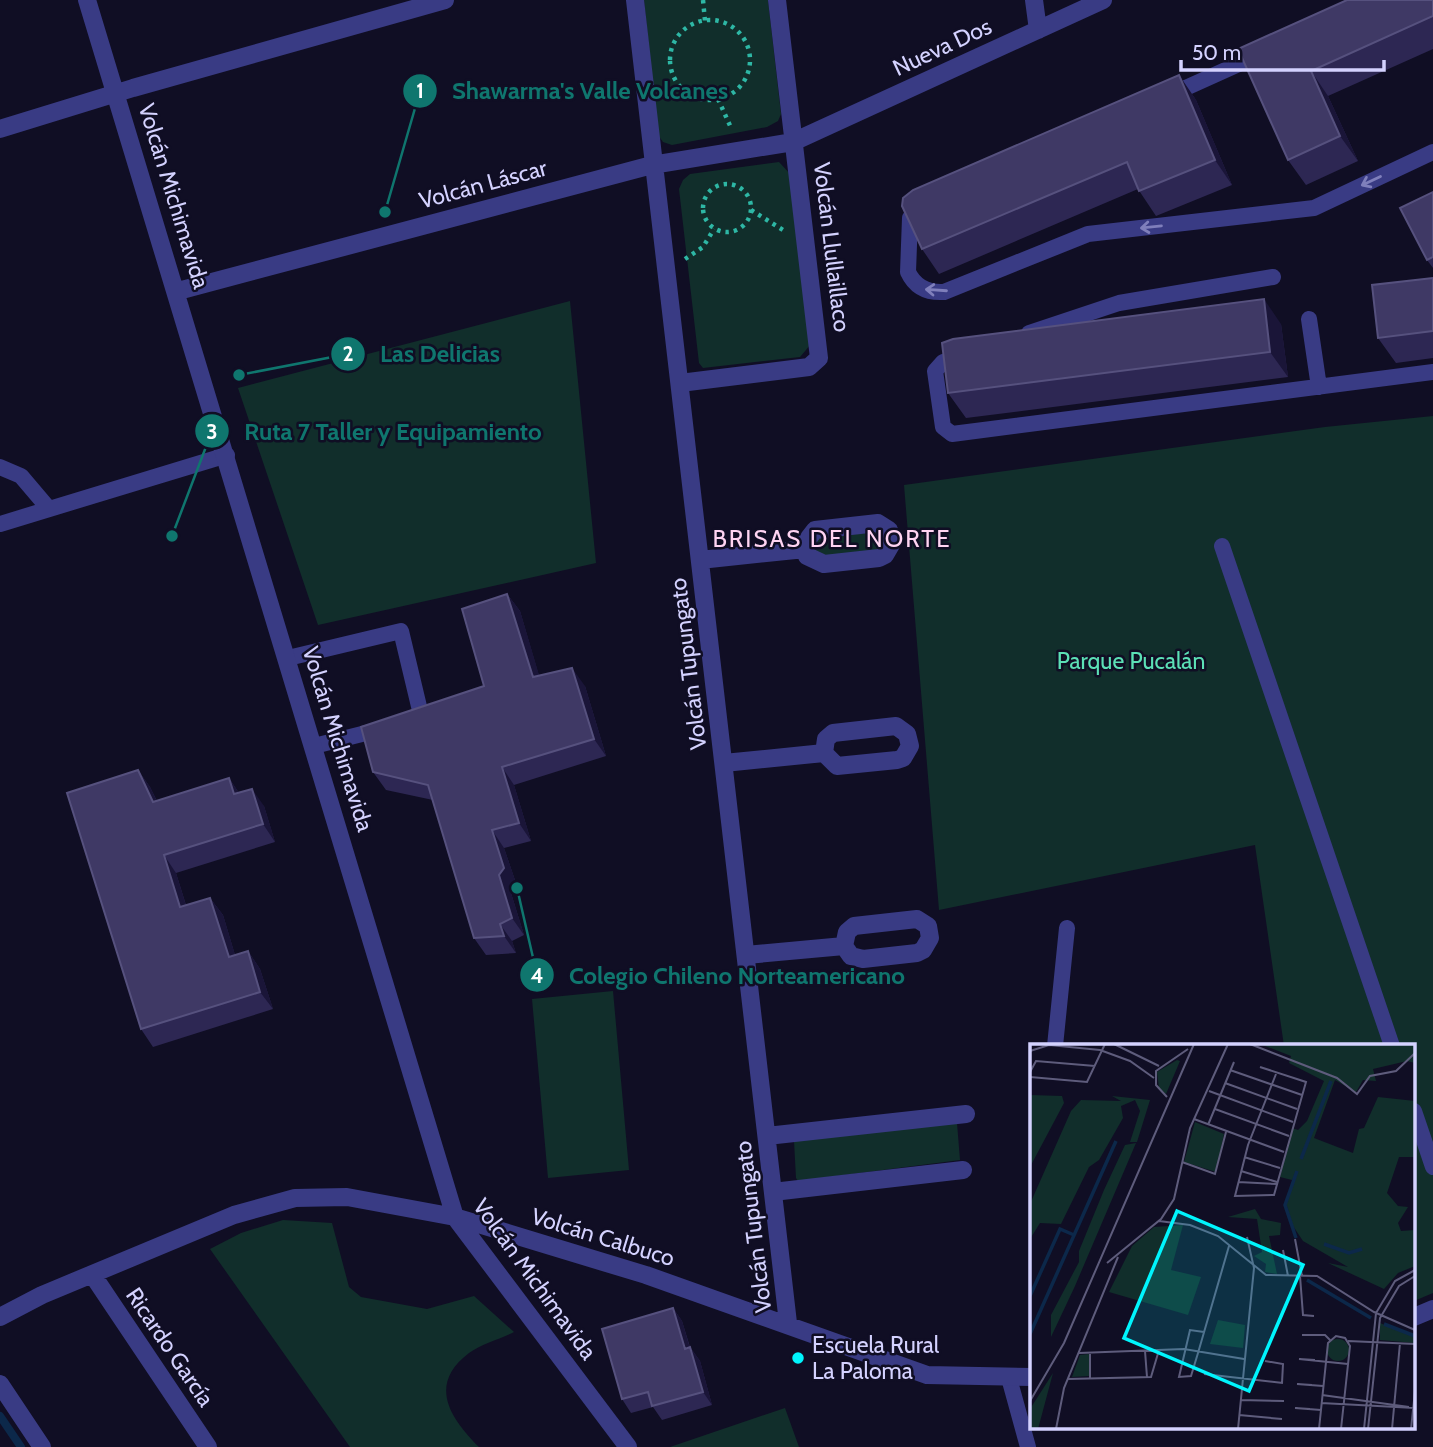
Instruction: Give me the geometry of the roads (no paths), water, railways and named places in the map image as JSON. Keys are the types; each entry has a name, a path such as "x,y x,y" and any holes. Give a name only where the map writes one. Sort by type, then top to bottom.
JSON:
{"street":[{"name":"Volcán Michimavida","path":"87,0 178,291 455,1217 628,1447"},
{"path":"0,129 117,92 445,0"},
{"name":"Volcán Tupungato","path":"635,0 788,1323"},
{"name":"Volcán Llullaillaco","path":"680,383 809,367 819,358 798,141 777,0"},
{"path":"1034,0 1038,30"},
{"name":"Nueva Dos","path":"798,141 1103,0"},
{"name":"Volcán Láscar","path":"178,291 652,164 798,141"},
{"path":"701,561 805,549"},
{"path":"724,763 824,753"},
{"path":"746,955 844,946"},
{"path":"767,1136 966,1114"},
{"path":"773,1192 963,1170"},
{"name":"Volcán Calbuco","path":"0,1317 42,1296 234,1215 295,1198 347,1197 455,1217 646,1275 788,1323 927,1375 1030,1377"},
{"name":"Ricardo García","path":"92,1275 208,1447"},
{"path":"1416,1316 1433,1310"},
{"path":"0,1384 42,1447"}],"lane":[{"path":"1153,103 1279,46"},
{"path":"938,200 910,218 908,272 917,285 934,293 953,289 1088,234 1314,208 1433,152"},
{"path":"1018,337 1119,303 1272,277"},
{"path":"1309,319 1319,387"},
{"path":"981,349 943,362 934,371 946,433 1433,372"},
{"path":"0,524 227,455"},
{"path":"0,467 21,476 48,509"},
{"path":"1222,546 1391,1044"},
{"path":"288,658 401,631 422,719 314,746"},
{"path":"1055,1044 1067,928"},
{"path":"1416,1117 1433,1167"},
{"path":"1009,1378 1028,1447"}],"waterway":[{"path":"0,1416 21,1447"}],"place":[{"name":"Shawarma's Valle Volcanes","path":"385,212"},
{"name":"Las Delicias","path":"239,375"},
{"name":"Ruta 7 Taller y Equipamiento","path":"172,536"},
{"name":"Colegio Chileno Norteamericano","path":"517,888"},
{"name":"Escuela Rural La Paloma","path":"798,1358"}],"district":[{"name":"BRISAS DEL NORTE","path":"832,539"}],"park label":[{"name":"Parque Pucalán","path":"1131,661"}]}
